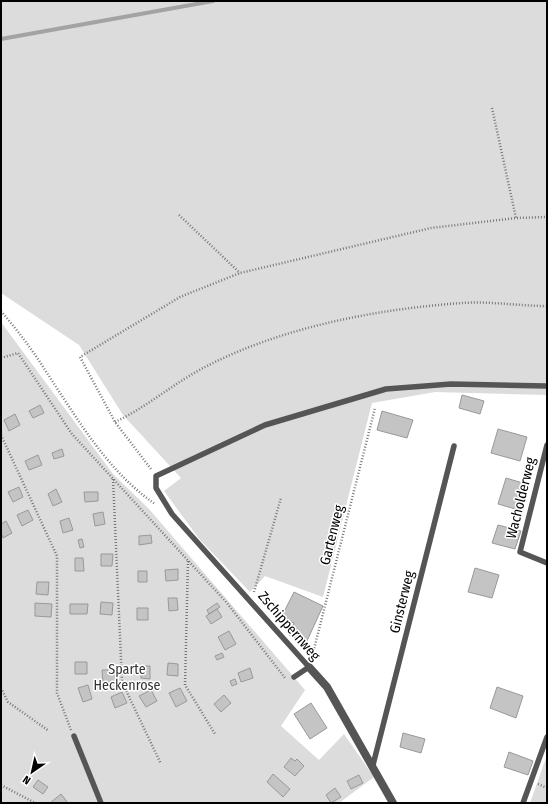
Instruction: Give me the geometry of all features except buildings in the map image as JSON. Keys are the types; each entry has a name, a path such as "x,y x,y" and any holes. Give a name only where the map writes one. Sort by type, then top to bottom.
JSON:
{"street":[{"name":"Zschippernweg","path":"309,668 327,687 373,765 393,803"}],"lane":[{"path":"156,476 265,425 386,388 451,384 547,386"},
{"name":"Wacholderweg","path":"547,445 520,552 547,563"},
{"name":"Ginsterweg","path":"373,765 454,446"},
{"name":"Zschippernweg","path":"156,476 156,488 172,514 309,668"},
{"path":"294,677 309,668"},
{"path":"74,736 100,803"},
{"path":"523,803 547,737"}],"path":[{"path":"492,108 516,218"},
{"path":"179,215 240,273"},
{"path":"156,476 116,422 80,357 180,297 240,273 431,228 516,218 547,218"},
{"path":"116,422 130,415 205,367 243,350 298,330 353,318 464,303 547,306"},
{"path":"1,311 19,332 92,438 123,479 142,495 169,514 172,514"},
{"path":"1,358 18,353 72,434 227,603 287,681"},
{"name":"Gartenweg","path":"309,668 375,408"},
{"path":"1,435 57,556 57,693 74,736"},
{"path":"113,479 122,682 161,764"},
{"path":"251,602 281,498"},
{"path":"188,560 185,686 215,734"},
{"path":"1,688 8,702 50,731"},
{"path":"1,785 35,803"}],"green space":[{"path":"1,1 547,1 547,395 435,392 372,403 323,597 265,576 250,592 200,540 164,491 181,478 123,415 79,345 1,293"},
{"name":"Sparte Heckenrose","path":"1,322 113,474 149,509 305,690 281,726 319,760 344,734 374,777 339,803 1,803"},
{"path":"547,755 547,803 530,803"}],"waterway":[{"path":"1,39 213,1"}]}
